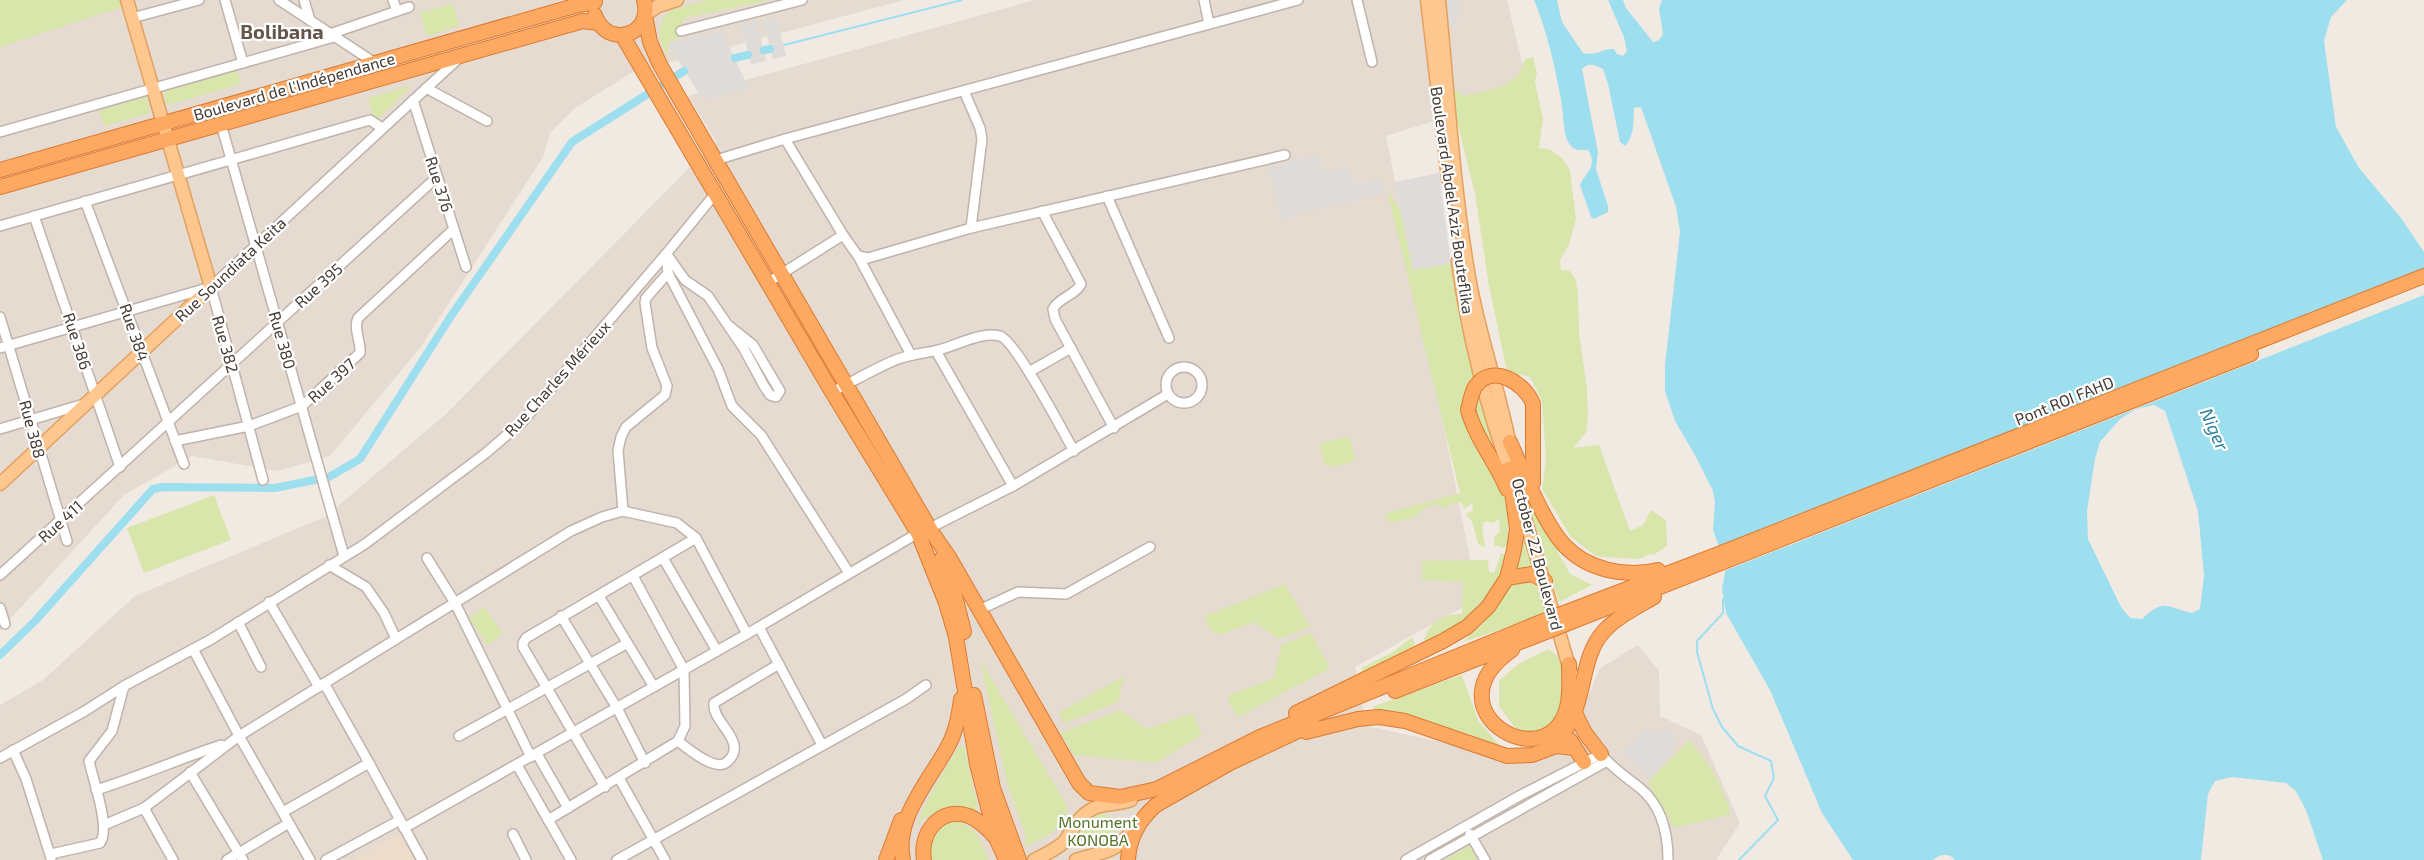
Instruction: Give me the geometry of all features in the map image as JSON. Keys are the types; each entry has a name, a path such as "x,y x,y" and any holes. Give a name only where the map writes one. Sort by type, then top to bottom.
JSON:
{"highway":[{"path":"644,0 650,42 660,65 846,386 927,532 953,588 966,640 1004,848"},
{"path":"595,1 595,17 609,33 622,35 637,29 645,15"},
{"name":"Boulevard de l'Indépendance","path":"0,170 595,1"},
{"name":"Boulevard de l'Indépendance","path":"0,187 583,21 598,23"},
{"path":"622,35 662,99 714,194 832,392 927,532 949,556 1078,783 1089,792 1120,797 1157,789 1260,737 1532,634"},
{"name":"Pont ROI FAHD","path":"1710,562 2424,276"},
{"path":"1128,860 1135,832 1146,814 1174,793 1230,763 1318,722 1565,619 2424,286"},
{"path":"1480,615 1506,567 1511,543 1507,489 1492,458 1472,426 1468,410 1477,384 1488,377 1502,376 1512,379 1530,395 1533,404 1531,464 1536,497"},
{"path":"1510,442 1536,497 1564,545 1590,563 1608,570 1640,572 1710,562"},
{"path":"1260,737 1270,726 1443,641 1467,627 1488,607 1507,578 1514,550 1517,529 1509,469"},
{"path":"927,532 956,637 977,764 1004,848"},
{"path":"1549,748 1566,730 1575,713 1590,657 1603,632 1640,605 1710,562"},
{"path":"1507,578 1533,574 1545,581"},
{"path":"1532,634 1502,657 1490,670 1485,682 1482,694 1484,707 1489,720 1499,730 1507,734 1530,738 1544,735 1557,726 1565,713 1569,700 1569,664"},
{"path":"886,860 903,814 921,791 948,747 956,728 963,681"},
{"path":"1575,713 1585,734 1604,758"},
{"path":"1275,742 1358,719 1379,717 1405,721 1507,756 1532,755 1556,746 1574,748"},
{"path":"1566,730 1574,748 1587,766"},
{"path":"903,860 904,830 921,791"},
{"path":"924,860 922,850 925,834 934,822 946,815 968,816 977,820 1019,860"}],"main road":[{"name":"Rue 382","path":"127,0 211,287"},
{"path":"645,15 658,6 676,0"},
{"name":"Boulevard Abdel Aziz Bouteflika","path":"1427,0 1461,280 1488,400 1521,501"},
{"name":"Boulevard Abdel Aziz Bouteflika","path":"1439,0 1455,170 1468,275 1480,332 1510,442"},
{"name":"Rue Soundiata Keita","path":"0,484 211,287"},
{"name":"October 22 Boulevard","path":"1510,442 1521,501 1569,664 1574,688 1575,713"},
{"path":"1035,860 1057,848 1076,822 1095,807 1127,802 1157,789"},
{"path":"1076,860 1100,854 1121,845 1146,814"}],"street":[{"path":"132,18 199,0"},
{"path":"225,0 243,63"},
{"path":"279,0 375,63"},
{"path":"304,0 310,21"},
{"path":"393,0 397,11"},
{"path":"681,31 802,0"},
{"path":"1204,0 1209,24"},
{"path":"716,160 785,139 1209,24 1279,2 1298,0"},
{"path":"1357,0 1372,62"},
{"path":"0,132 243,63 332,35 409,7"},
{"name":"Rue Soundiata Keita","path":"211,287 461,56"},
{"path":"426,88 488,121"},
{"path":"964,91 980,128 982,139 971,228"},
{"name":"Rue 376","path":"413,100 466,267"},
{"path":"0,226 370,120 382,128"},
{"name":"Rue 380","path":"221,124 344,556"},
{"path":"785,139 858,256 911,355"},
{"path":"858,256 868,258 971,228 1285,155"},
{"name":"Rue 395","path":"120,467 437,177"},
{"name":"Rue Charles Mérieux","path":"0,758 193,649 365,544 458,474 523,421 666,254 714,194"},
{"path":"1107,196 1169,338"},
{"name":"Rue 384","path":"85,201 184,464"},
{"path":"1042,211 1081,284 1079,289 1056,303 1053,309 1055,319 1114,428"},
{"name":"Rue 386","path":"34,216 74,327 92,400 120,467"},
{"name":"Rue 397","path":"175,441 249,426 302,406 360,353 361,346 355,323 358,318 454,229"},
{"path":"767,283 843,235"},
{"path":"666,254 668,273 718,369 732,406 761,435 849,573"},
{"path":"666,254 685,280 708,296 770,395 776,397 780,391 753,345 728,325"},
{"path":"622,512 618,450 621,437 626,427 665,395 667,386 652,348 645,303 646,298 668,273"},
{"path":"4,347 211,287"},
{"name":"Rue 382","path":"211,287 263,480"},
{"name":"Rue 388","path":"0,316 4,347 31,420 67,541"},
{"path":"832,392 893,361 984,336 1000,336 1009,343 1029,372 1074,451"},
{"path":"1029,372 1071,348"},
{"path":"936,351 1013,486"},
{"path":"1190,367 1200,377 1201,390 1192,401 1177,402 1168,394 1167,378 1175,369 1190,367"},
{"path":"326,860 517,765 849,573 1013,486 1168,394"},
{"path":"0,429 92,400"},
{"name":"Rue 411","path":"0,575 120,467"},
{"path":"104,825 144,808 239,736 571,531 602,517 622,512 677,523 696,538 747,634"},
{"path":"605,787 523,647 523,642 561,616 696,538"},
{"path":"979,610 1018,592 1066,594 1150,547"},
{"path":"427,558 455,603 507,711 568,808"},
{"path":"663,558 717,651"},
{"path":"329,565 366,587 384,613 396,639"},
{"path":"548,820 645,764 678,741 685,726 684,670 633,576"},
{"path":"599,596 654,687"},
{"path":"269,602 369,763 422,860"},
{"path":"0,608 5,624"},
{"path":"561,616 616,708 645,764"},
{"path":"238,622 261,667"},
{"path":"759,627 822,745"},
{"path":"459,736 626,644"},
{"path":"193,649 239,736 310,860"},
{"path":"678,741 714,765 723,765 729,761 734,751 733,741 714,710 714,703 779,664"},
{"path":"617,860 926,685"},
{"path":"13,750 26,779 51,857 100,843 104,836 104,825 89,761 112,731 124,686"},
{"path":"96,790 153,772 185,757 229,743"},
{"path":"1406,860 1466,826 1604,758 1643,791 1656,808 1668,835 1668,860"},
{"path":"283,812 369,763"},
{"path":"517,765 571,860"},
{"path":"1430,860 1472,837 1587,766"},
{"path":"190,772 241,856"},
{"path":"620,778 665,860"},
{"path":"144,808 173,860"},
{"path":"227,860 241,856 289,823"},
{"path":"1466,826 1485,860"},
{"path":"513,834 526,860"}],"shaded area":[{"path":"0,0 904,0 631,73 575,108 550,133 543,157 420,348 330,456 277,471 192,456 124,495 0,630"},
{"path":"1035,0 1507,0 1529,91 1386,136 1478,599 1355,667 1367,726 1519,759 1577,723 1600,668 1638,645 1659,671 1660,716 1701,735 1740,823 1716,860 0,860 0,705 43,680 135,596 325,517 446,414 716,141 688,96"},
{"path":"1444,0 1458,0 1459,16 1449,32"},
{"path":"776,17 786,56 773,59 763,21"},
{"path":"756,20 766,61 751,65 741,24"},
{"path":"722,31 749,89 702,99 668,43"},
{"path":"1318,156 1323,169 1327,172 1344,166 1348,168 1353,185 1380,180 1384,193 1292,215 1282,221 1268,166"},
{"path":"1439,173 1451,264 1413,270 1395,182"},
{"path":"1646,728 1650,731 1669,730 1675,739 1672,749 1675,753 1650,779 1623,753"},
{"path":"400,833 415,860 353,860"}],"green space":[{"path":"0,0 124,0 125,6 0,47"},
{"path":"706,0 770,0 684,18 677,40 669,41 667,57 659,37 663,17 672,10"},
{"path":"453,3 459,26 427,36 420,13"},
{"path":"1533,57 1537,73 1535,82 1543,119 1539,148 1551,150 1563,159 1570,170 1576,219 1569,244 1560,260 1561,270 1570,271 1576,280 1579,332 1587,389 1586,432 1574,448 1599,445 1630,531 1643,525 1651,510 1666,520 1667,546 1655,554 1639,559 1596,556 1571,537 1542,489 1546,460 1542,401 1530,377 1507,372 1489,286 1475,194 1450,93 1456,89 1463,96 1501,86 1516,76 1524,60"},
{"path":"237,69 241,84 167,105 163,91"},
{"path":"412,85 380,117 374,118 368,98"},
{"path":"146,96 150,113 104,126 99,111"},
{"path":"1387,191 1401,212 1413,270 1455,263 1507,503 1509,545 1504,548 1494,545 1494,538 1500,531 1499,519 1493,523 1485,521 1482,527 1485,548 1478,544 1472,521 1466,515 1473,510 1472,503 1464,509 1461,502 1448,505 1446,510 1438,504 1424,508 1415,517 1391,523 1385,516 1387,513 1460,493"},
{"path":"1350,438 1355,461 1333,467 1324,464 1320,447 1322,443"},
{"path":"214,495 231,540 144,573 127,528"},
{"path":"1529,512 1536,512 1570,574 1592,585 1559,602"},
{"path":"1523,535 1536,573 1546,614 1463,642 1483,623 1498,604"},
{"path":"1501,554 1507,555 1506,565 1480,611 1431,646 1423,643 1432,625 1437,621 1455,614 1462,614 1463,582 1422,580 1422,561 1488,560 1489,572 1494,573"},
{"path":"1285,584 1310,627 1279,639 1254,622 1220,635 1210,631 1205,616"},
{"path":"484,607 503,634 488,645 469,618"},
{"path":"1311,633 1330,668 1238,717 1228,701 1230,695 1274,678 1281,645"},
{"path":"1412,637 1415,644 1408,653 1364,675 1360,673 1363,667 1393,652"},
{"path":"1549,649 1559,658 1566,677 1562,708 1557,717 1542,729 1518,732 1499,706 1499,681 1518,664"},
{"path":"980,660 1067,805 1064,821 1059,827 1024,847 1026,835 1008,787"},
{"path":"1462,675 1478,720 1499,745 1495,749 1372,715 1374,706"},
{"path":"1124,676 1118,702 1065,723 1058,713"},
{"path":"1120,710 1147,729 1193,713 1202,735 1156,763 1074,755 1060,733"},
{"path":"1689,740 1714,775 1731,814 1674,828 1648,782"},
{"path":"962,745 978,808 975,810 945,808 923,818 917,827 935,786"},
{"name":"Monument KONOBA","path":"1098,813 1110,818 1115,830 1110,842 1098,847 1086,842 1081,830 1086,818"},
{"path":"953,822 967,825 977,834 988,860 930,860 931,836 942,825"},
{"path":"1469,846 1477,860 1444,860"}],"water":[{"name":"Niger","path":"1534,0 1557,0 1562,22 1583,53 1593,54 1614,49 1617,54 1623,56 1627,51 1624,37 1608,0 1623,0 1626,8 1653,42 1659,40 1663,34 1659,9 1662,0 2347,0 2331,17 2324,41 2336,127 2359,168 2401,218 2424,252 2424,860 2323,860 2306,810 2296,791 2286,783 2232,777 2215,781 2208,794 2201,860 1955,860 1947,855 1941,855 1932,860 1853,860 1822,813 1770,690 1726,613 1722,589 1726,567 1713,530 1715,503 1713,491 1675,421 1665,391 1665,365 1680,232 1676,207 1641,107 1634,108 1632,133 1625,146 1620,142 1603,69 1589,65 1582,69 1598,152 1596,169 1608,206 1608,212 1594,219 1591,217 1580,185 1590,169 1591,156 1588,150 1573,148 1568,142 1556,75","holes":["2154,405 2165,411 2198,511 2204,576 2200,609 2192,613 2161,606 2142,619 2130,618 2121,607 2088,539 2087,511 2095,459 2100,442 2120,419 2136,409"]}],"pier":[{"path":"2424,269 2424,295 1722,572 1716,548"}],"waterway":[{"path":"784,45 962,0"},
{"path":"764,50 770,49"},
{"path":"735,58 748,55"},
{"path":"0,655 35,621 153,489 163,487 275,488 329,477 360,459 451,316 572,142 684,71"},
{"path":"1723,599 1723,613 1697,641 1697,652 1713,709 1722,727 1738,746 1771,761 1774,778 1765,796 1778,820 1739,860"}],"district":[{"name":"Bolibana","path":"282,31"}]}
